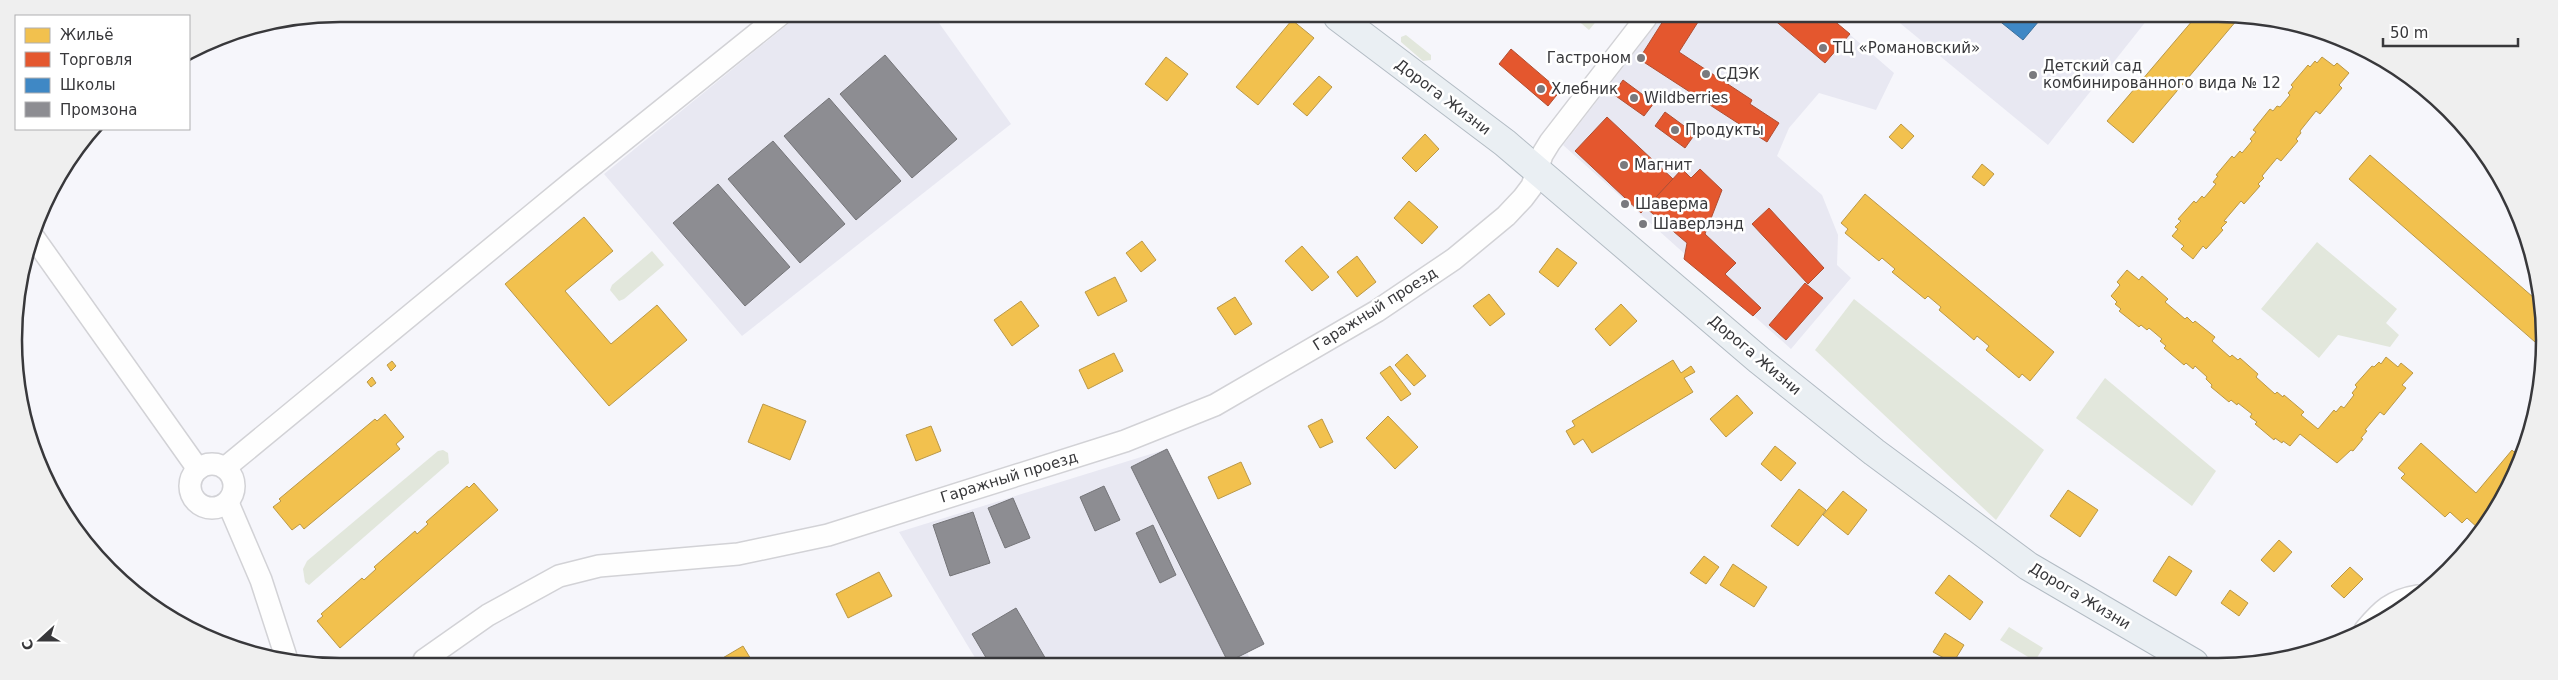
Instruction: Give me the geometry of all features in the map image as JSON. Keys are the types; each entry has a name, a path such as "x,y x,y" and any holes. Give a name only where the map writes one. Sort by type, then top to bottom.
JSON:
{"main road":[{"name":"Дорога Жизни","path":"1345,22 1498,138 1759,360 1874,452 2028,566 2185,658"}],"street":[{"path":"226,467 557,194 771,22"},
{"name":"Гаражный проезд","path":"427,658 488,615 559,576 599,566 738,554 828,535 1125,442 1215,405 1377,311 1454,259 1512,210 1532,186 1542,155 1550,142 1643,22"},
{"path":"38,243 198,469"},
{"path":"228,503 217,508 205,508 195,501 190,490 191,478 198,469 207,464 216,464 226,467 232,478 232,492 228,503 261,580 284,652"},
{"path":"2378,614 2390,604 2403,598"}],"shaded area":[{"path":"790,22 938,22 1011,124 742,336 604,174"},
{"path":"1580,22 1596,22 1589,30"},
{"path":"1658,22 1835,22 1894,73 1876,110 1819,93 1789,128 1777,156 1822,195 1838,235 1837,265 1851,278 1791,349 1563,145"},
{"name":"Детский сад комбинированного вида № 12","path":"1899,22 2145,22 2048,145"},
{"path":"1406,35 1431,55 1431,60 1423,61 1401,42 1401,37"},
{"path":"2317,242 2397,309 2386,323 2399,335 2390,347 2338,335 2319,358 2261,309"},
{"path":"652,251 664,265 624,299 619,301 610,290 612,285"},
{"path":"1854,299 2044,450 1996,520 1815,350"},
{"path":"2105,378 2216,471 2192,506 2076,418"},
{"path":"1167,449 1264,644 1247,652 1249,658 975,658 899,532"},
{"path":"443,450 448,453 449,463 309,585 305,582 303,569 307,561 438,451"},
{"path":"2009,627 2043,648 2037,658 2030,658 2000,640"}],"building: Жильё":[{"path":"1290,22 1294,22 1314,38 1258,105 1236,87"},
{"path":"2191,22 2235,23 2133,143 2107,121"},
{"path":"1166,57 1188,74 1167,101 1145,84"},
{"path":"2322,57 2334,66 2337,63 2349,73 2339,85 2342,88 2320,114 2316,111 2300,131 2301,133 2296,139 2298,141 2281,161 2277,158 2262,176 2264,178 2258,184 2260,186 2244,204 2241,201 2224,221 2227,222 2221,228 2223,230 2206,249 2203,246 2193,259 2181,249 2184,246 2172,236 2178,229 2175,227 2181,221 2178,219 2194,201 2196,203 2202,196 2204,198 2216,184 2213,182 2218,176 2216,175 2232,156 2234,158 2240,151 2242,153 2252,141 2250,139 2256,132 2253,130 2270,109 2273,111 2277,106 2280,107 2290,95 2288,93 2293,87 2291,85 2308,65 2310,67 2315,61 2317,63"},
{"path":"1319,76 1332,87 1307,116 1293,104"},
{"path":"1901,124 1914,136 1902,149 1889,137"},
{"path":"1425,134 1439,149 1416,172 1402,158"},
{"path":"2370,155 2533,297 2536,343 2349,179"},
{"path":"1982,164 1994,174 1984,186 1972,177"},
{"path":"1865,194 2054,352 2030,381 2022,374 2019,378 1986,350 1989,346 1977,336 1974,340 1939,310 1941,307 1928,296 1925,299 1892,272 1895,269 1882,258 1879,261 1845,233 1848,229 1841,223"},
{"path":"1409,201 1438,227 1422,244 1394,218"},
{"path":"584,217 613,251 565,291 611,344 657,305 687,340 609,406 505,284"},
{"path":"1142,241 1156,260 1141,272 1126,253"},
{"path":"1302,246 1329,277 1312,291 1285,261"},
{"path":"1557,248 1577,263 1558,287 1539,272"},
{"path":"1357,256 1376,282 1357,297 1337,272"},
{"path":"2127,270 2139,280 2142,276 2168,299 2165,302 2185,319 2187,317 2193,323 2195,321 2215,337 2212,341 2230,357 2232,355 2238,360 2240,358 2258,374 2256,377 2275,394 2277,392 2283,397 2284,395 2304,412 2301,415 2318,429 2334,410 2336,412 2341,406 2344,408 2354,395 2352,393 2357,387 2355,385 2372,366 2374,367 2379,362 2381,364 2386,357 2398,367 2401,363 2413,373 2402,385 2406,388 2384,415 2380,412 2365,430 2367,431 2361,438 2363,439 2353,451 2351,450 2337,463 2300,434 2290,446 2275,438 2274,440 2255,424 2257,422 2250,417 2252,414 2238,403 2237,405 2231,400 2229,402 2211,387 2212,385 2206,379 2207,377 2195,366 2193,369 2186,363 2184,365 2164,348 2166,346 2160,341 2162,339 2149,328 2147,330 2141,325 2139,327 2119,311 2121,309 2115,304 2117,302 2111,296 2120,285 2117,282"},
{"path":"1115,277 1127,301 1098,316 1085,292"},
{"path":"1489,294 1505,314 1490,326 1473,306"},
{"path":"1235,297 1252,324 1235,335 1217,308"},
{"path":"1021,301 1039,326 1012,346 994,320"},
{"path":"1621,304 1637,321 1610,346 1595,329"},
{"path":"1114,353 1123,371 1088,389 1079,370"},
{"path":"1407,354 1426,376 1414,386 1395,365"},
{"path":"1673,360 1681,373 1691,366 1695,372 1684,378 1693,392 1592,453 1583,439 1574,445 1566,431 1575,426 1572,421"},
{"path":"392,361 396,366 391,371 387,365"},
{"path":"1390,366 1411,394 1401,401 1380,373"},
{"path":"372,377 376,383 371,387 367,382"},
{"path":"1737,395 1753,413 1726,437 1710,419"},
{"path":"763,404 806,421 790,460 748,442"},
{"path":"385,414 404,437 396,444 400,449 304,529 300,524 292,530 273,507 281,501 279,499 375,419 377,421"},
{"path":"1388,416 1418,447 1395,469 1366,438"},
{"path":"1322,419 1333,442 1320,448 1308,426"},
{"path":"931,426 941,451 916,461 906,435"},
{"path":"2421,443 2476,493 2512,450 2514,452 2516,450 2493,499 2475,526 2467,518 2462,523 2450,512 2445,517 2401,478 2405,474 2398,468"},
{"path":"1775,446 1796,463 1781,481 1761,464"},
{"path":"1241,462 1251,484 1218,499 1208,477"},
{"path":"474,483 498,510 340,648 317,621 323,616 321,614 362,578 364,580 376,569 374,567 415,531 417,534 428,524 426,522 467,486 469,488"},
{"path":"1799,489 1826,510 1798,546 1771,526"},
{"path":"2068,490 2098,510 2080,537 2050,516"},
{"path":"1843,491 1867,510 1848,535 1823,515"},
{"path":"2279,540 2292,552 2274,572 2261,560"},
{"path":"1704,556 1719,567 1706,584 1690,573"},
{"path":"2169,556 2192,571 2176,596 2153,581"},
{"path":"1733,564 1767,587 1754,607 1720,585"},
{"path":"2350,567 2363,579 2344,598 2331,586"},
{"path":"879,572 892,596 848,618 836,594"},
{"path":"1949,575 1983,602 1970,620 1935,593"},
{"path":"2230,590 2248,603 2239,616 2221,603"},
{"path":"1945,633 1964,645 1956,658 1944,658 1933,652"},
{"path":"743,646 750,658 723,658"}],"building: Торговля":[{"path":"1662,22 1698,22 1679,52 1752,100 1750,104 1779,123 1767,142 1639,59"},
{"name":"ТЦ «Романовский»","path":"1777,22 1836,22 1850,34 1825,63"},
{"path":"1511,49 1560,91 1548,106 1499,64"},
{"name":"Wildberries","path":"1623,80 1654,103 1644,116 1613,94"},
{"name":"Продукты","path":"1665,112 1695,134 1685,148 1655,126"},
{"name":"Магнит","path":"1607,117 1673,179 1641,213 1575,151"},
{"path":"1682,169 1691,178 1700,169 1722,190 1705,234 1736,263 1725,274 1761,308 1753,316 1684,259 1687,243 1646,208"},
{"path":"1769,208 1824,268 1808,284 1752,224"},
{"path":"1805,283 1823,298 1786,340 1769,325"}],"building: Школы":[{"path":"2001,22 2038,22 2023,40"}],"building: Промзона":[{"path":"885,55 957,139 912,178 840,94"},
{"path":"829,98 901,181 856,220 784,136"},
{"path":"773,141 845,224 800,263 728,179"},
{"path":"718,184 790,267 745,306 673,223"},
{"path":"1167,449 1264,644 1236,658 1226,658 1131,467"},
{"path":"1104,486 1120,520 1095,531 1080,497"},
{"path":"1013,498 1030,538 1005,548 988,508"},
{"path":"973,512 990,563 950,576 933,525"},
{"path":"1153,525 1176,575 1160,583 1136,533"},
{"path":"1016,608 1045,658 986,658 972,634"}],"place":[{"name":"ТЦ «Романовский»","path":"1823,48"},
{"name":"Гастроном","path":"1641,58"},
{"name":"СДЭК","path":"1706,74"},
{"name":"Детский сад комбинированного вида № 12","path":"2033,75"},
{"name":"Хлебник","path":"1541,89"},
{"name":"Wildberries","path":"1634,98"},
{"name":"Продукты","path":"1675,130"},
{"name":"Магнит","path":"1624,165"},
{"name":"Шаверма","path":"1625,204"},
{"name":"Шаверлэнд","path":"1643,224"}]}
